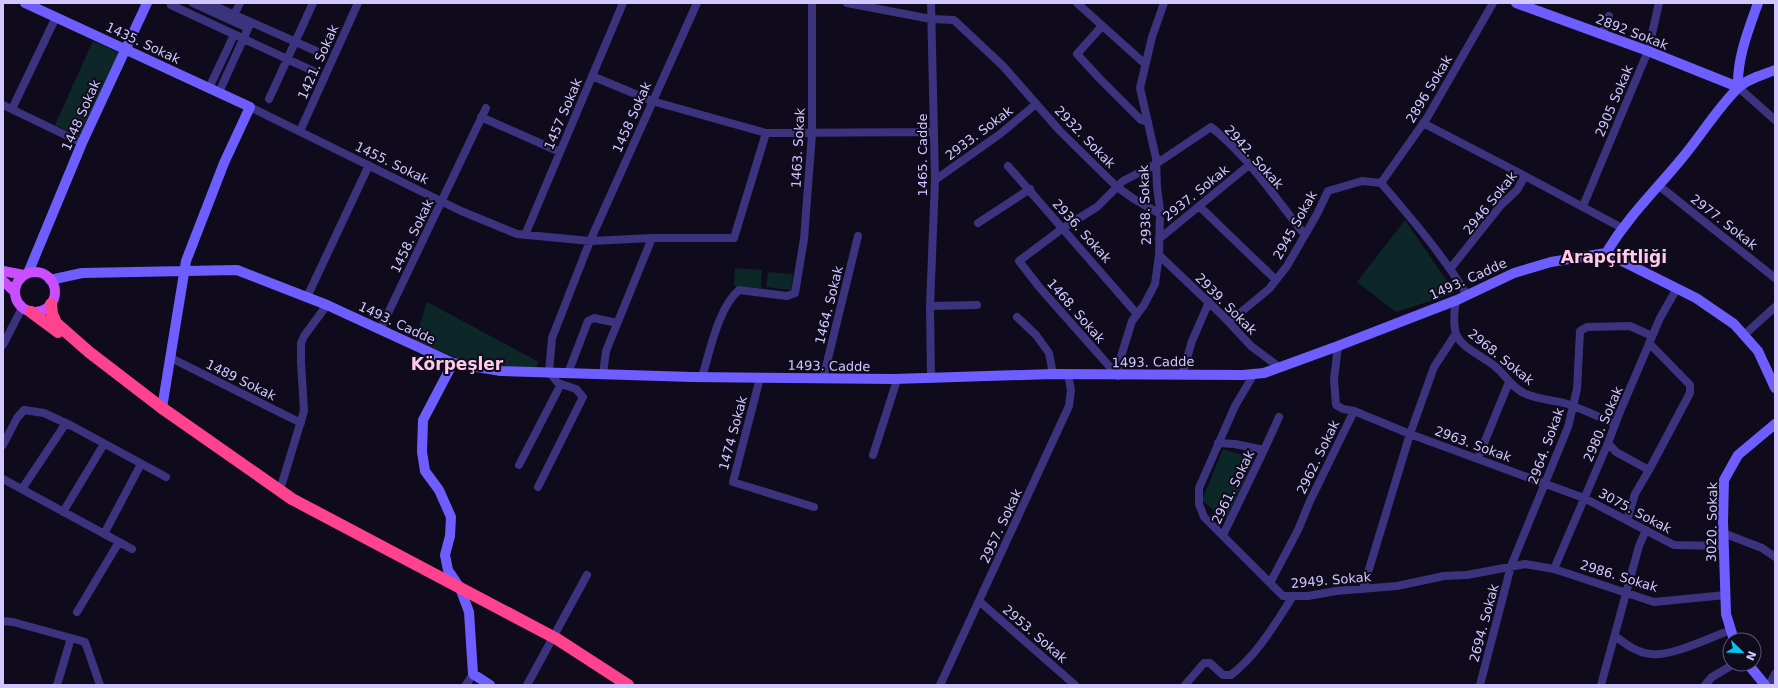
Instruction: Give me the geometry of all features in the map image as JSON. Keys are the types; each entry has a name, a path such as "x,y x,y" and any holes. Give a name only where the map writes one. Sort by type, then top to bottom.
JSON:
{"highway":[{"path":"51,304 54,319 64,331 162,408 299,503 462,593"},
{"path":"27,310 54,328 84,356 290,505 552,639 628,685"},
{"path":"552,639 615,685"}],"main road":[{"path":"3,271 44,274 50,280 54,288 55,295 51,304 40,312 27,310 18,304 15,292 17,283 29,274"},
{"path":"3,281 15,292"}],"street":[{"name":"1448 Sokak","path":"29,274 42,246 42,238 82,142 147,3"},
{"path":"193,3 316,51"},
{"path":"208,3 234,15 250,25"},
{"path":"234,15 240,3"},
{"path":"269,99 313,3"},
{"name":"1421. Sokak","path":"300,132 358,3"},
{"name":"1457 Sokak","path":"525,235 623,3"},
{"name":"1458 Sokak","path":"549,372 552,338 590,241 696,3"},
{"name":"1463. Sokak","path":"702,377 714,338 730,298 740,290 788,296 795,293 804,239 812,134 812,3"},
{"name":"2932. Sokak","path":"847,3 931,19 954,20 1003,66 1060,131 1117,187 1160,214"},
{"name":"1465. Cadde","path":"931,3 935,180 930,306 931,380"},
{"path":"1078,3 1145,64"},
{"name":"2938. Sokak","path":"1118,376 1118,366 1132,321 1155,284 1159,255 1160,214 1156,164 1140,88 1145,64 1158,18 1164,3"},
{"name":"2896 Sokak","path":"1381,184 1423,123 1494,3"},
{"name":"2892 Sokak","path":"1516,3 1648,51 1738,87"},
{"name":"2905 Sokak","path":"1583,206 1648,51 1659,3"},
{"path":"1758,3 1746,36 1737,69 1738,87 1775,120"},
{"name":"1435. Sokak","path":"30,4 250,107"},
{"path":"171,5 313,71"},
{"path":"1602,34 1609,16"},
{"path":"12,109 56,17"},
{"path":"218,92 250,25"},
{"path":"1102,26 1077,54 1142,120 1148,122"},
{"path":"209,88 234,35"},
{"path":"1775,70 1738,87 1678,163 1622,228 1606,253 1676,290 1696,298 1728,320 1758,351 1775,388"},
{"path":"592,76 652,101 766,133 812,134 934,132"},
{"name":"2933. Sokak","path":"935,180 1000,134 1036,104"},
{"path":"3,105 82,142"},
{"path":"162,408 186,261 224,163 250,107"},
{"name":"1455. Sokak","path":"250,107 442,202 517,234 590,241 652,238 734,238 766,133"},
{"name":"1458. Sokak","path":"380,330 486,108"},
{"path":"481,117 560,152"},
{"path":"1423,123 1525,176"},
{"name":"2942. Sokak","path":"1156,164 1211,127 1222,136 1249,165 1305,235"},
{"path":"1063,228 1097,207 1123,181 1156,164"},
{"path":"307,298 369,165"},
{"name":"2937. Sokak","path":"1159,239 1249,165"},
{"name":"2936. Sokak","path":"1008,166 1030,189 1137,314"},
{"name":"2946 Sokak","path":"1450,269 1501,205 1517,190 1525,176 1622,228"},
{"name":"2945 Sokak","path":"1229,322 1269,289 1276,280 1305,235 1328,191 1362,181 1381,184"},
{"path":"1381,184 1425,234 1467,295"},
{"name":"2977. Sokak","path":"1658,185 1775,278"},
{"path":"978,223 1030,189"},
{"path":"1199,206 1276,280"},
{"name":"1468. Sokak","path":"1063,228 1019,261 1040,288 1118,376"},
{"name":"1464. Sokak","path":"823,379 858,236"},
{"path":"603,374 606,351 652,238"},
{"name":"1493. Cadde","path":"50,280 82,273 237,270 328,305 453,363 501,371 702,377 931,380 1053,374 1118,376 1254,374 1279,367 1338,346 1456,300 1514,273 1552,262 1606,253"},
{"name":"2939. Sokak","path":"1159,255 1209,302 1251,346 1279,367"},
{"name":"2980. Sokak","path":"1554,569 1651,339 1676,290"},
{"name":"2968. Sokak","path":"1456,300 1452,321 1455,335 1465,346 1494,365 1509,382 1524,394 1573,407"},
{"path":"1182,375 1192,341 1209,302"},
{"path":"280,490 304,411 300,362 301,343 304,336 328,305"},
{"path":"930,306 977,305"},
{"path":"1744,335 1775,307"},
{"path":"3,345 27,310"},
{"path":"1017,317 1036,335 1049,353 1053,374"},
{"path":"568,373 588,321 594,318 617,323"},
{"name":"2964. Sokak","path":"1511,566 1568,427 1577,389 1580,331 1587,327 1630,326 1651,339"},
{"path":"1364,589 1410,434 1434,367 1455,335"},
{"path":"1627,520 1635,494 1650,470 1690,393 1690,385 1651,339"},
{"name":"2962. Sokak","path":"1270,583 1298,530 1310,501 1354,411 1343,410 1336,405 1334,378 1338,346"},
{"name":"1489 Sokak","path":"171,358 301,422"},
{"path":"453,363 423,420 422,452 425,471 439,490 451,516 450,536 446,555 448,570 462,593 469,612 472,674 466,685"},
{"path":"538,487 583,397 576,389 561,384 549,372"},
{"name":"2949. Sokak","path":"1254,374 1245,393 1235,406 1218,443 1199,488 1199,504 1204,517 1283,596 1397,586 1444,576 1467,575 1524,564 1554,569"},
{"name":"2957. Sokak","path":"940,685 1069,406 1072,390 1068,375"},
{"name":"1474 Sokak","path":"760,378 733,482 814,507"},
{"path":"873,455 897,380"},
{"path":"1478,458 1509,382"},
{"path":"519,465 561,384"},
{"path":"1573,407 1615,424"},
{"path":"3,445 17,418 24,410 44,413 66,423 166,477"},
{"name":"2963. Sokak","path":"1354,411 1410,434 1584,498"},
{"name":"2961. Sokak","path":"1223,535 1279,417"},
{"path":"22,489 66,423"},
{"name":"3020. Sokak","path":"1731,630 1726,614 1723,533 1724,480 1738,455 1775,424"},
{"name":"2961. Sokak","path":"1218,443 1235,444 1264,450"},
{"path":"1608,443 1616,452 1650,470"},
{"path":"63,512 104,444"},
{"path":"104,534 141,464"},
{"path":"3,479 132,549"},
{"name":"3075. Sokak","path":"1584,498 1674,545 1724,546"},
{"path":"1601,685 1640,546 1646,530"},
{"path":"1723,533 1762,548 1775,557"},
{"path":"77,612 119,542"},
{"name":"2694. Sokak","path":"1482,684 1511,566"},
{"name":"2986. Sokak","path":"1554,569 1654,602 1726,596"},
{"path":"527,685 587,575"},
{"path":"1185,685 1204,663 1210,663 1223,675 1230,675 1242,666 1258,647 1293,596"},
{"name":"2953. Sokak","path":"979,601 1075,685"},
{"path":"3,621 13,622 85,642 100,685"},
{"path":"1615,636 1634,649 1651,654 1670,652 1731,630"},
{"path":"57,685 72,638"},
{"path":"1705,685 1712,677 1722,671"},
{"path":"1754,672 1765,685"},
{"path":"472,674 490,685"},
{"path":"1769,685 1775,674"}],"green space":[{"path":"93,41 119,53 80,137 55,125"},
{"path":"1405,220 1455,293 1396,312 1357,282"},
{"path":"735,268 762,270 761,288 734,286"},
{"path":"768,272 793,274 791,290 766,287"},
{"path":"427,302 539,362 536,367 502,367 468,363 415,340"},
{"path":"1223,449 1254,459 1227,518 1221,517 1202,500"}],"district":[{"name":"Arapçiftliği","path":"1614,257"},
{"name":"Körpeşler","path":"457,364"}]}
